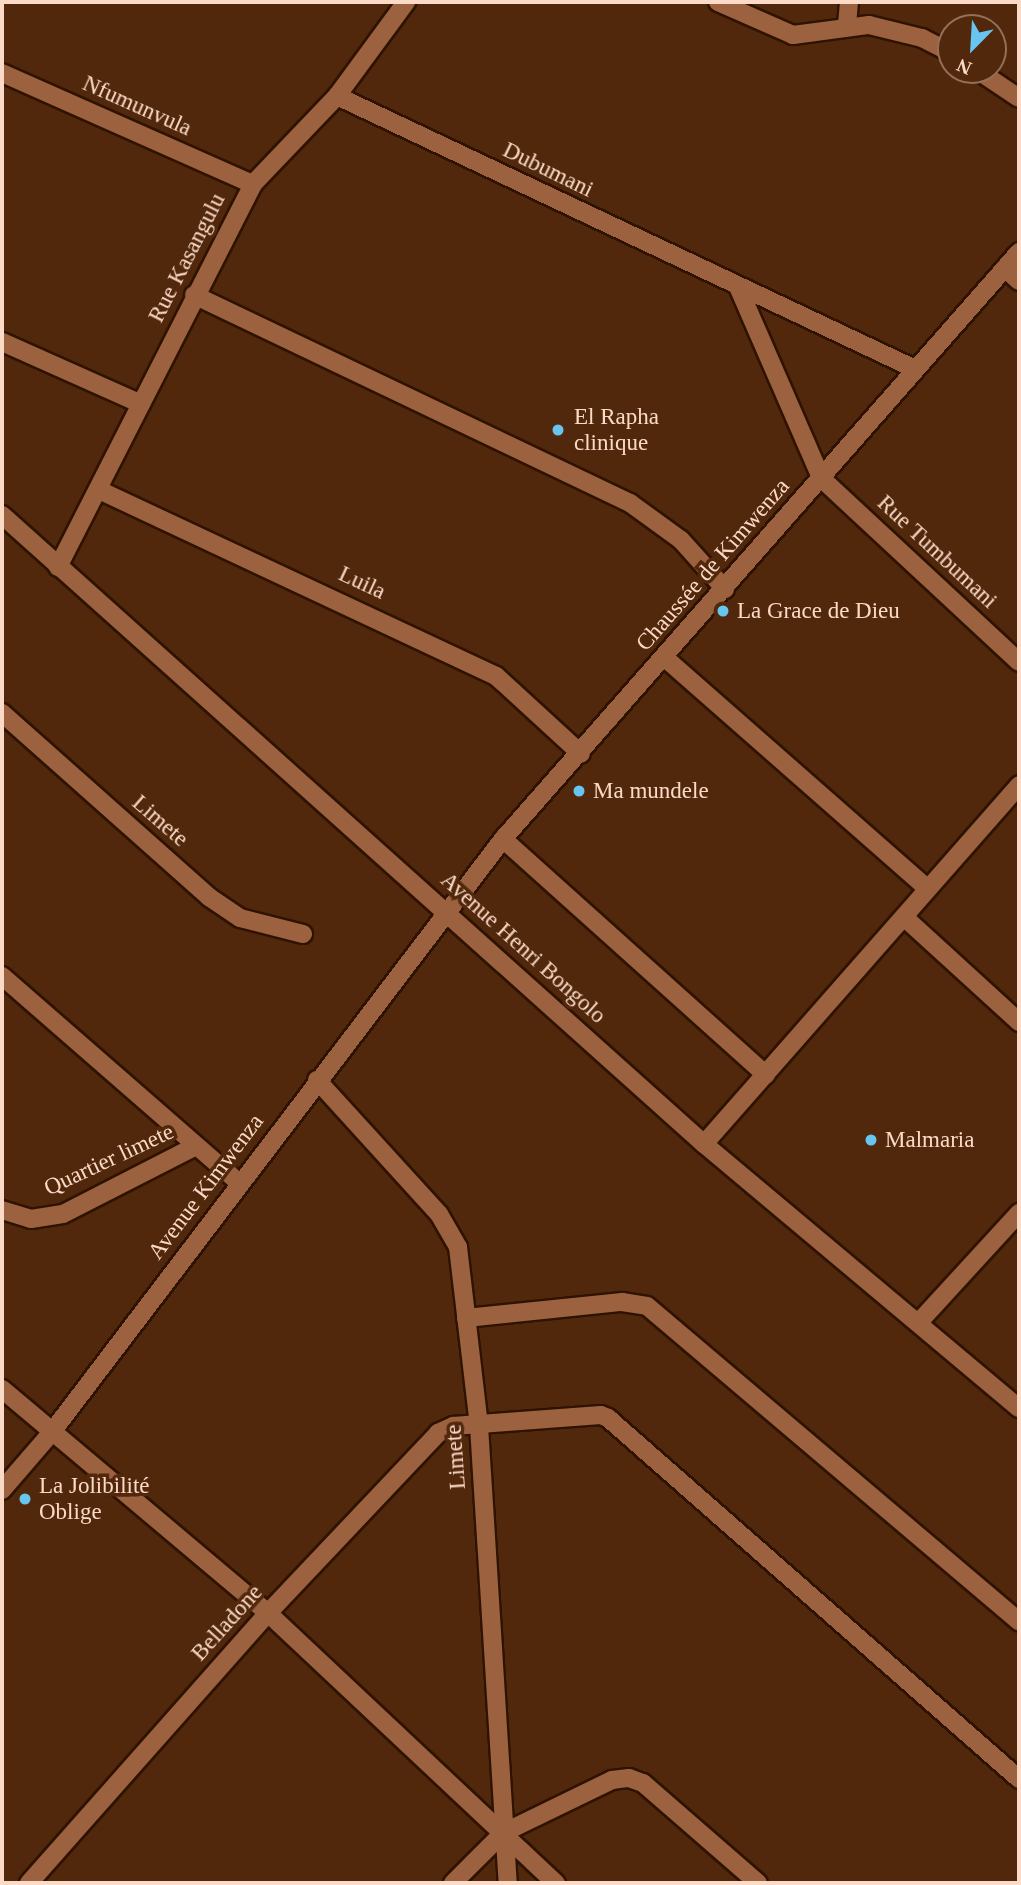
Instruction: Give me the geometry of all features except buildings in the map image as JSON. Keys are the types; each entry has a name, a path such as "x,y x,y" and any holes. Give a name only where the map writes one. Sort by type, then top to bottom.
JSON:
{"street":[{"name":"Rue Kasangulu","path":"58,567 101,491 194,295 253,184 337,96 406,2"},
{"path":"718,2 793,35 847,25 910,34 937,47"},
{"path":"847,25 849,2"},
{"name":"Nfumunvula","path":"2,73 253,184"},
{"path":"998,84 1019,98"},
{"name":"Dubumani","path":"337,96 739,289 915,369"},
{"name":"Chaussée de Kimwenza","path":"445,911 503,839 581,754 1019,251"},
{"path":"1005,268 1019,281"},
{"path":"739,289 821,478"},
{"path":"194,295 630,503 681,540 725,589"},
{"path":"2,342 141,404"},
{"name":"Rue Tumbumani","path":"821,478 1019,662"},
{"name":"Luila","path":"101,491 496,676 581,754"},
{"name":"Avenue Henri Bongolo","path":"2,515 704,1144 920,1321 1019,1408"},
{"path":"665,658 927,888"},
{"name":"Limete","path":"2,713 209,897 240,918 303,934"},
{"path":"704,1144 1019,785"},
{"path":"503,839 766,1075"},
{"name":"Avenue Kimwenza","path":"2,1490 52,1432 445,911"},
{"path":"904,917 1019,1022"},
{"path":"2,976 239,1183"},
{"name":"Limete","path":"317,1080 452,1233 461,1265 479,1426 508,1883"},
{"name":"Quartier limete","path":"2,1210 31,1219 63,1214 197,1146"},
{"path":"920,1321 1019,1213"},
{"path":"466,1318 622,1302 646,1306 1019,1622"},
{"path":"2,1389 268,1613 556,1883"},
{"name":"Belladone","path":"29,1883 268,1613 438,1433 453,1426 601,1415 608,1418 1019,1779"},
{"path":"453,1883 503,1833 612,1780 629,1778 643,1783 758,1883"}],"place":[{"name":"El Rapha clinique","path":"558,430"},
{"name":"La Grace de Dieu","path":"723,611"},
{"name":"Ma mundele","path":"579,791"},
{"name":"Malmaria","path":"871,1140"},
{"name":"La Jolibilité Oblige","path":"25,1499"}]}
